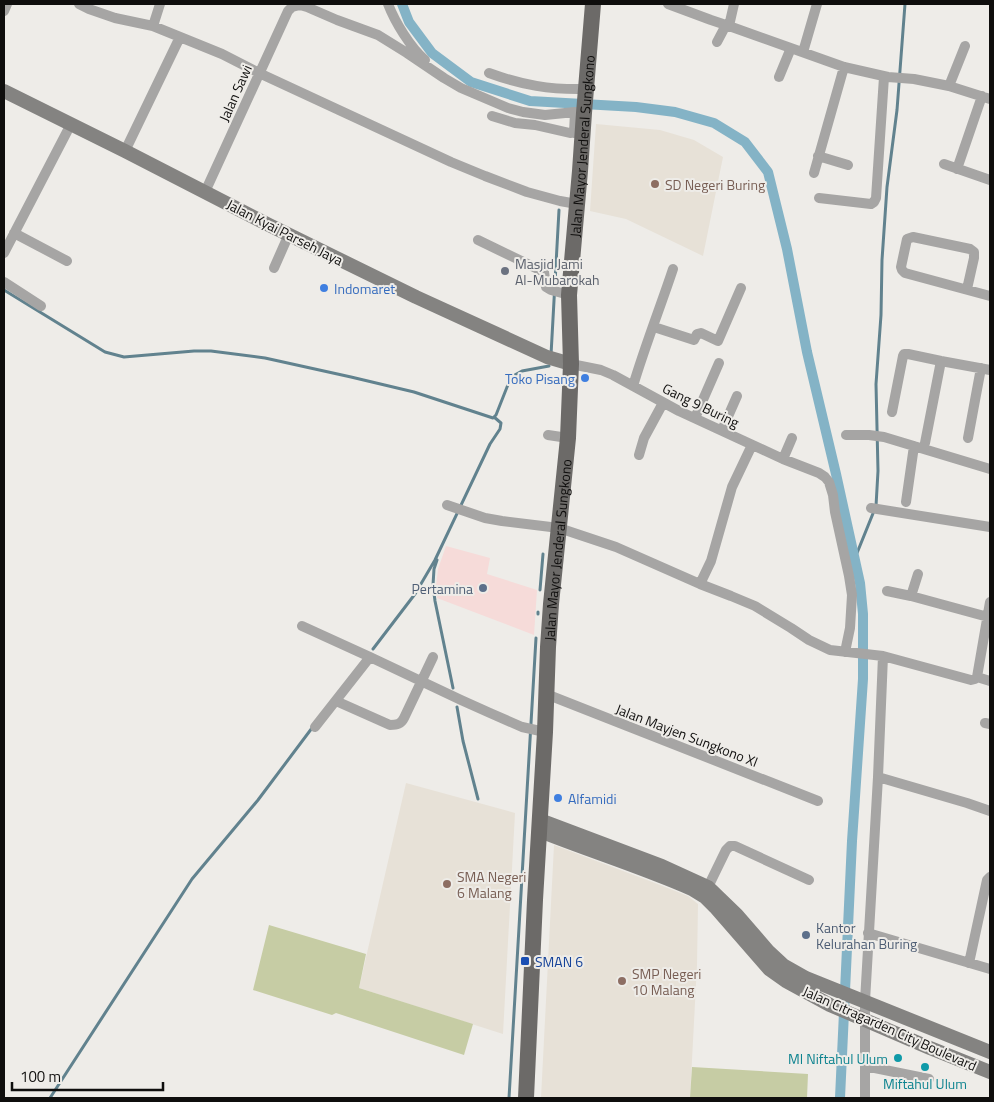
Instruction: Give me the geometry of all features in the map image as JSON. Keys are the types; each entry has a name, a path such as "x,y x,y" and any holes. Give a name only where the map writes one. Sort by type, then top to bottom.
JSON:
{"main road":[{"name":"Jalan Mayor Jenderal Sungkono","path":"526,1098 540,826 540,731 546,694 550,613 550,527 556,436 571,364 560,293 569,203 572,113 586,91 592,4"},
{"name":"Jalan Kyai Parseh Jaya","path":"4,91 416,298 547,357 571,364"},
{"name":"Jalan Citragarden City Boulevard","path":"540,826 662,866 708,887 783,965 806,978 990,1052"},
{"name":"Jalan Citragarden City Boulevard","path":"540,826 567,842 692,888 715,906 769,969 786,981 830,1005 990,1072"}],"street":[{"path":"4,11 7,4"},
{"path":"79,4 115,18 153,26 222,54 451,162 502,183 569,203"},
{"path":"153,26 160,4"},
{"path":"388,4 410,43 422,58 444,78"},
{"path":"668,4 844,67 886,77 914,79 950,86 986,98 957,169"},
{"path":"717,42 728,25 734,4"},
{"path":"803,52 817,4"},
{"path":"290,5 307,7 378,35 461,88 508,108 545,115 572,113"},
{"name":"Jalan Sawi","path":"206,192 290,5"},
{"path":"125,151 180,37"},
{"path":"950,86 965,46"},
{"path":"780,77 791,48"},
{"path":"814,173 844,67"},
{"path":"488,72 512,81 540,87 586,91"},
{"path":"819,198 871,204 874,202 876,198 886,77"},
{"path":"492,116 515,123 572,132"},
{"path":"4,253 71,124"},
{"path":"818,156 848,165"},
{"path":"944,164 990,180"},
{"path":"14,233 67,261"},
{"path":"274,268 289,234"},
{"path":"967,290 974,252 970,249 912,237 907,239 901,267 904,273 967,290 990,296"},
{"path":"478,240 544,272 546,287 560,293"},
{"path":"633,386 673,269"},
{"path":"4,282 41,306"},
{"path":"654,327 694,340 697,334 701,333 718,341 741,288"},
{"path":"892,412 902,356 904,354 986,369 968,438"},
{"path":"925,443 942,361"},
{"path":"695,418 719,362"},
{"name":"Gang 9 Buring","path":"571,364 601,370 613,375 662,403 825,477 829,482 833,495 851,586 850,628 846,652"},
{"path":"722,430 736,396"},
{"path":"639,455 644,438 662,403"},
{"path":"846,435 884,437 990,469"},
{"path":"784,459 792,438"},
{"path":"700,584 711,561 732,487 752,445"},
{"path":"906,502 914,446"},
{"path":"456,508 485,518 550,527 616,547 755,606 809,640 830,650 880,656 971,680 977,677 990,681"},
{"path":"875,509 990,527"},
{"path":"911,596 918,574"},
{"path":"887,591 988,617"},
{"path":"977,677 990,602"},
{"path":"302,626 522,727 540,731"},
{"path":"865,1098 865,1066 861,1018 878,777 880,656"},
{"path":"315,727 370,657"},
{"path":"336,702 390,725 398,724 402,722 433,657"},
{"name":"Jalan Mayjen Sungkono XI","path":"546,694 818,801"},
{"path":"878,777 990,811"},
{"path":"708,887 726,850 730,846 735,846 809,880"},
{"path":"969,963 987,880 990,877"},
{"path":"868,933 990,969"},
{"path":"865,1066 929,1079"}],"shaded area":[{"name":"SD Negeri Buring","path":"596,124 660,130 694,140 723,157 703,256 626,219 590,211"},
{"name":"Pertamina","path":"446,546 490,558 487,574 537,590 534,635 437,598 438,569"},
{"name":"SMA Negeri 6 Malang","path":"406,783 515,813 503,1034 359,988"},
{"name":"SMP Negeri 10 Malang","path":"554,845 688,896 698,904 697,965 690,1098 541,1098"}],"green space":[{"path":"269,925 366,954 359,988 473,1024 464,1055 336,1013 332,1015 253,990"},
{"path":"692,1067 808,1074 807,1098 690,1098"}],"waterway":[{"path":"402,4 409,22 432,53 471,82 530,101 636,107 675,112 714,123 745,142 768,172 787,249 807,352 860,583 863,614 863,679 852,841 840,1098"},
{"path":"855,558 876,506 878,471 876,384 881,315 882,260 887,187 897,110 905,4"},
{"path":"551,355 559,210"},
{"path":"4,290 105,352 124,357 211,351 265,358 414,392 493,418 496,415 511,377 522,371 549,366"},
{"path":"373,649 415,594 435,560 490,444 500,429 501,423 494,417"},
{"path":"540,590 543,554"},
{"path":"437,560 434,569 433,585 453,688"},
{"path":"509,1098 536,638"},
{"path":"457,707 463,741 478,799"},
{"path":"50,1098 192,879 258,800 312,728"}],"place":[{"name":"SD Negeri Buring","path":"655,184"},
{"name":"Masjid Jami Al-Mubarokah","path":"505,271"},
{"name":"Indomaret","path":"324,288"},
{"name":"Toko Pisang","path":"585,378"},
{"name":"Pertamina","path":"483,588"},
{"name":"Alfamidi","path":"558,798"},
{"name":"SMA Negeri 6 Malang","path":"447,884"},
{"name":"Kantor Kelurahan Buring","path":"806,935"},
{"name":"SMAN 6","path":"525,961"},
{"name":"SMP Negeri 10 Malang","path":"622,981"},
{"name":"MI Niftahul Ulum","path":"898,1058"},
{"name":"Miftahul Ulum","path":"925,1067"}]}
